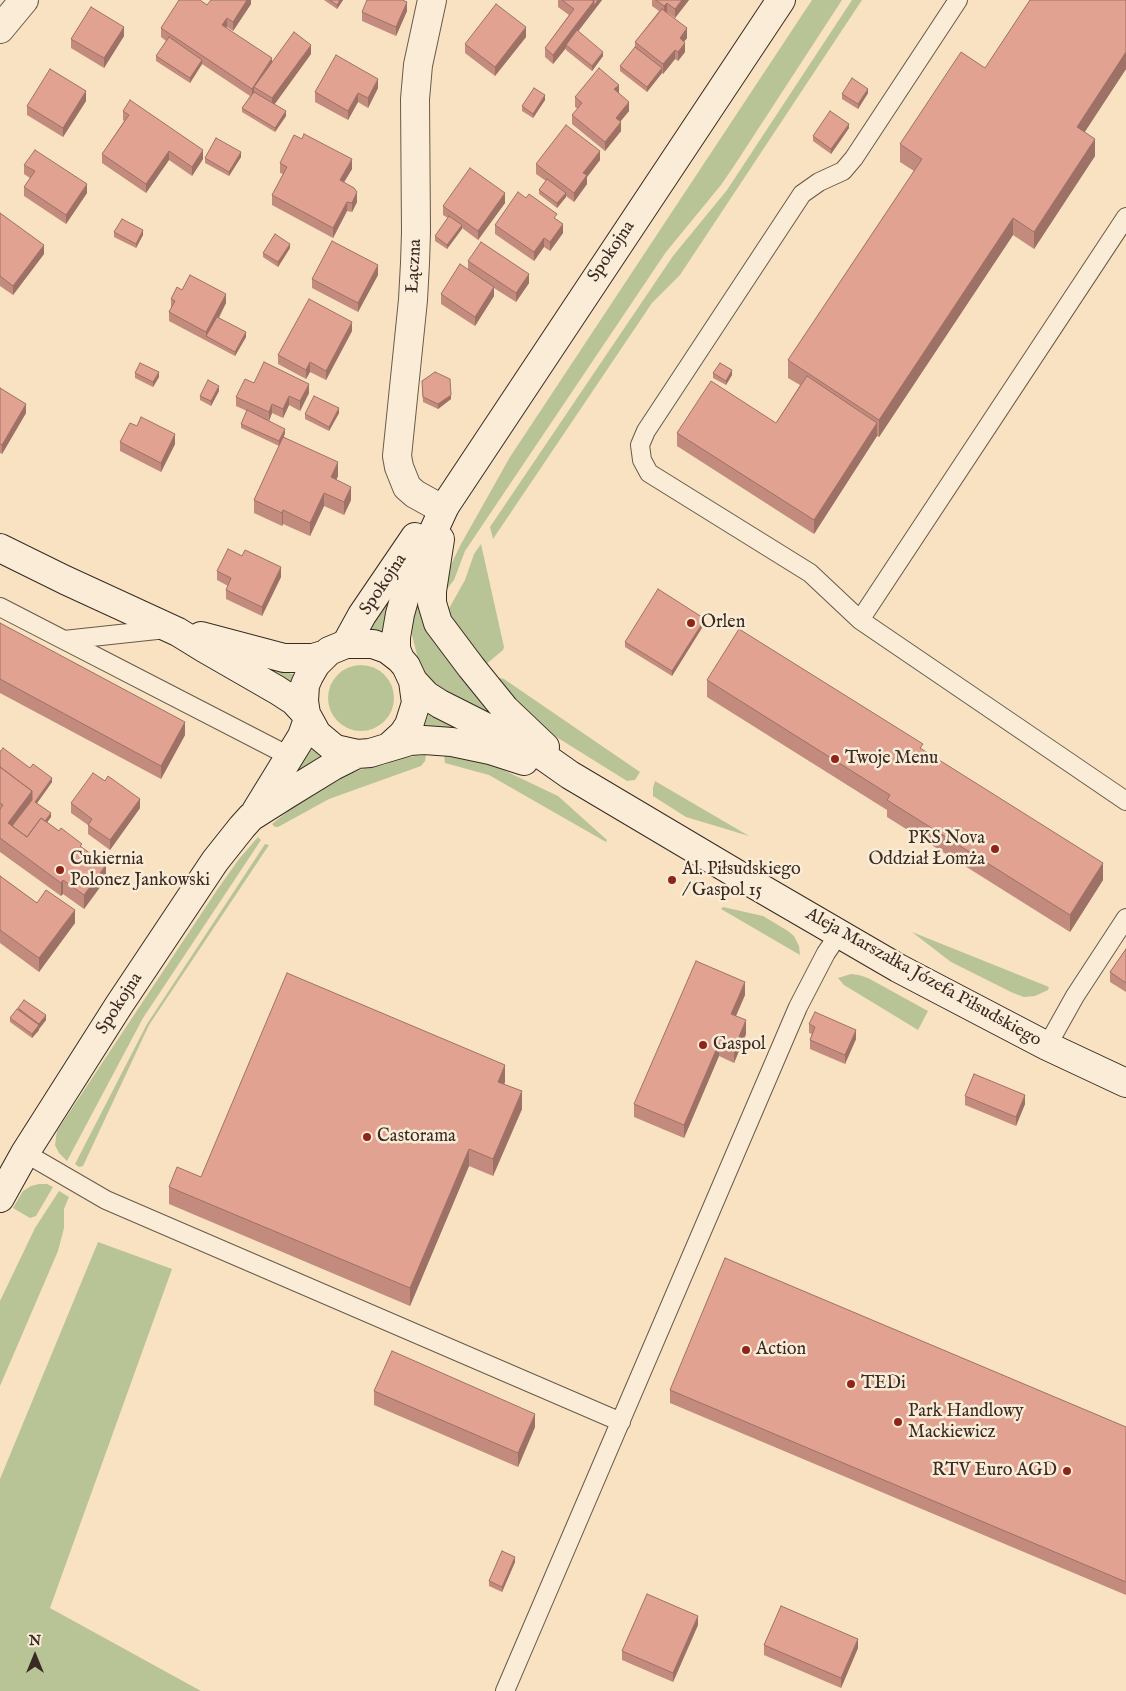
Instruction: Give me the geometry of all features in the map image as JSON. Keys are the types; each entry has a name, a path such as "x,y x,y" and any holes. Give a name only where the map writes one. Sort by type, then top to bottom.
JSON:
{"street":[{"path":"0,29 24,0"},
{"name":"Łączna","path":"432,0 421,50 415,99 415,263 397,456 407,487 433,504 445,506"},
{"name":"Spokojna","path":"407,670 396,649 400,614 407,589 445,506 781,0"},
{"path":"445,506 432,591 432,603 438,623 470,667 506,709 570,775"},
{"name":"Spokojna","path":"336,649 362,616 419,531 432,514 445,506"},
{"name":"Aleja Marszałka Józefa Piłsudskiego","path":"0,548 174,630 277,690 294,701 306,714 317,734 325,742 342,752 370,753 410,741 452,742 490,750 570,775"},
{"name":"Aleja Marszałka Józefa Piłsudskiego","path":"174,630 284,658 313,658 336,649 372,644 387,650 407,670 426,695 440,704 525,746 756,886 898,968 1047,1046 1124,1076"},
{"name":"Aleja Marszałka Józefa Piłsudskiego","path":"306,714 304,701 305,686 316,664 336,649"},
{"name":"Aleja Marszałka Józefa Piłsudskiego","path":"390,746 403,734 410,723 416,703 407,670"},
{"name":"Spokojna","path":"0,1198 25,1153 119,1005 215,861 251,818 304,732 307,722 306,714"},
{"name":"Spokojna","path":"251,818 333,766 357,754"}],"lane":[{"path":"958,0 854,158 843,171 819,182 802,194 646,431 640,445 642,460 649,473 810,573 860,620 1126,801"},
{"path":"860,620 1126,217"},
{"path":"0,606 289,756"},
{"path":"64,640 174,630"},
{"path":"1047,1046 1075,996 1126,918"},
{"path":"505,1691 798,1007 822,960 839,934"},
{"path":"25,1153 106,1200 621,1422"}],"green space":[{"path":"812,0 842,0 721,185 666,252 465,551 454,580 444,593 447,573 461,544 510,457"},
{"path":"852,0 862,0 680,275 652,303 493,539 490,527 673,256 727,190"},
{"path":"481,544 504,647 484,666 447,612 465,580 474,554"},
{"path":"395,583 383,631 379,632 369,628"},
{"path":"420,594 497,718 439,688 425,672 418,659 412,635 411,620"},
{"path":"248,659 295,675 291,687"},
{"path":"361,665 374,668 384,675 391,685 394,698 391,711 384,721 374,728 361,731 348,728 338,721 331,711 328,698 331,685 338,675 348,668"},
{"path":"500,678 640,772 635,780 627,781 550,733 527,715 497,681"},
{"path":"429,713 473,731 427,727 425,724"},
{"path":"310,749 315,750 323,758 280,785"},
{"path":"451,754 497,767 558,796 607,840 606,842 489,775 445,763 444,755"},
{"path":"426,755 425,761 421,766 329,799 278,827 272,824 307,796 329,782 368,767 384,765 398,758"},
{"path":"655,781 749,836 686,817 653,796"},
{"path":"258,837 261,840 143,1018 67,1161 59,1153 55,1145 57,1131 217,890 239,859"},
{"path":"265,844 269,845 149,1025 83,1166 79,1167 75,1164 147,1024"},
{"path":"723,907 763,916 788,931 794,936 799,946 800,955 721,909"},
{"path":"912,932 1049,987 1048,990 1035,996 1024,997 1013,993 951,962"},
{"path":"851,974 868,978 928,1011 918,1030 844,985 838,978"},
{"path":"39,1184 47,1184 53,1187 36,1216 30,1218 13,1208 23,1191"},
{"path":"59,1191 69,1197 64,1209 64,1228 58,1251 0,1386 0,1301 35,1228"},
{"path":"98,1242 172,1269 50,1608 201,1691 0,1691 0,1479"}],"building":[{"path":"179,0 200,0 207,5 211,0 247,0 233,22 227,18 222,25 272,58 252,89 161,28"},
{"path":"330,0 340,0 337,5"},
{"path":"367,0 402,0 407,2 396,27 362,12"},
{"path":"562,0 594,1 553,55 545,48 574,9"},
{"path":"656,0 682,0 675,9 667,3 664,6"},
{"path":"1030,0 1126,0 1126,52 1077,127 1095,139 1034,232 1013,218 879,420 788,360 922,159 900,144 961,52 985,68"},
{"path":"496,4 526,27 495,67 465,44"},
{"path":"91,7 124,27 104,58 71,39"},
{"path":"662,9 687,28 680,38 685,43 678,52 675,50 663,64 635,42"},
{"path":"577,30 603,52 592,66 566,45"},
{"path":"294,32 311,45 272,98 254,87"},
{"path":"169,37 202,60 190,78 156,56"},
{"path":"635,47 662,68 647,87 620,66"},
{"path":"336,55 378,79 368,98 358,93 348,111 315,92"},
{"path":"599,68 619,85 614,89 629,102 616,118 621,122 605,142 572,115 582,103 575,97"},
{"path":"50,69 86,91 63,128 27,106"},
{"path":"852,78 868,89 858,104 842,94"},
{"path":"534,88 545,95 533,114 522,106"},
{"path":"254,92 286,111 275,128 242,108"},
{"path":"130,100 203,150 192,167 169,151 146,184 102,154 129,115 123,111"},
{"path":"830,111 849,124 831,149 813,136"},
{"path":"566,125 600,151 583,173 587,175 574,193 536,164"},
{"path":"304,134 352,159 340,180 354,188 357,192 352,203 347,202 333,228 272,195 287,167 280,163 294,135 302,139"},
{"path":"216,138 241,152 229,172 205,158"},
{"path":"35,150 87,184 66,215 24,187 35,171 24,165"},
{"path":"470,168 505,193 478,231 443,206"},
{"path":"547,179 566,193 557,203 539,190"},
{"path":"518,192 526,198 529,194 557,214 554,218 563,224 550,242 544,238 534,252 495,225"},
{"path":"0,213 44,245 13,286 0,276"},
{"path":"449,216 462,225 447,245 435,236"},
{"path":"122,219 143,230 136,244 114,232"},
{"path":"275,234 290,244 278,262 263,253"},
{"path":"332,241 378,265 358,303 312,279"},
{"path":"481,242 529,274 516,293 468,261"},
{"path":"460,264 494,287 475,317 441,294"},
{"path":"190,275 226,294 206,332 169,312 175,301 171,299 177,287 182,290"},
{"path":"309,299 352,322 326,371 310,362 306,370 278,355"},
{"path":"217,317 246,332 235,352 206,336"},
{"path":"264,362 309,384 300,401 289,396 283,409 272,404 269,412 236,397 245,379 254,383"},
{"path":"140,363 159,372 153,382 135,373"},
{"path":"720,363 732,370 726,381 713,373"},
{"path":"435,372 450,379 451,395 438,404 423,397 422,381"},
{"path":"807,376 877,423 814,520 677,433 711,381 776,423"},
{"path":"208,380 219,386 211,401 200,396"},
{"path":"0,388 26,404 2,445 0,444"},
{"path":"314,396 339,408 329,427 305,414"},
{"path":"247,410 285,429 279,441 241,424"},
{"path":"141,417 175,434 161,463 120,442 130,423 137,426"},
{"path":"283,437 338,462 331,477 351,487 344,502 324,493 310,523 283,510 282,513 254,500"},
{"path":"228,549 242,556 245,550 281,567 262,607 226,590 231,578 217,571"},
{"path":"658,589 705,619 672,671 625,642"},
{"path":"0,623 185,722 161,766 0,679"},
{"path":"739,629 923,744 920,748 1103,863 1070,915 887,800 890,795 707,680"},
{"path":"3,748 30,768 33,764 52,778 35,802 51,813 45,821 41,818 27,837 12,826 32,800 32,791 0,767 0,751"},
{"path":"0,767 32,791 8,823 27,837 41,818 59,831 61,828 82,844 80,846 106,865 84,895 63,880 61,883 0,838 0,809 3,805 0,803"},
{"path":"93,773 105,781 108,776 140,799 110,840 88,825 92,819 71,803"},
{"path":"0,876 37,903 46,890 75,910 39,958 0,930"},
{"path":"1126,949 1126,983 1110,972"},
{"name":"Gaspol","path":"696,961 745,982 731,1014 746,1020 734,1049 719,1043 684,1125 634,1104"},
{"name":"Castorama","path":"287,973 505,1065 498,1082 522,1091 493,1159 469,1149 410,1288 169,1187 177,1167 201,1177"},
{"path":"24,1000 46,1015 39,1024 18,1008"},
{"path":"17,1009 39,1025 32,1034 10,1018"},
{"path":"815,1012 856,1030 845,1055 810,1040 815,1027 809,1024"},
{"path":"974,1074 1025,1095 1016,1117 965,1096"},
{"name":"Park Handlowy Mackiewicz","path":"725,1258 1126,1427 1126,1582 670,1390"},
{"path":"392,1351 535,1414 518,1453 374,1391"},
{"path":"502,1551 515,1557 502,1587 489,1581"},
{"path":"647,1594 698,1616 673,1673 622,1651"},
{"path":"781,1606 858,1639 841,1678 764,1645"}],"place":[{"name":"Orlen","path":"691,623"},
{"name":"Twoje Menu","path":"835,759"},
{"name":"PKS Nova Oddział Łomża","path":"995,849"},
{"name":"Cukiernia Polonez Jankowski","path":"60,870"},
{"name":"Al. Piłsudskiego / Gaspol 15","path":"672,880"},
{"name":"Gaspol","path":"703,1045"},
{"name":"Castorama","path":"367,1137"},
{"name":"Action","path":"746,1350"},
{"name":"TEDi","path":"851,1384"},
{"name":"Park Handlowy Mackiewicz","path":"898,1422"},
{"name":"RTV Euro AGD","path":"1067,1471"}]}
